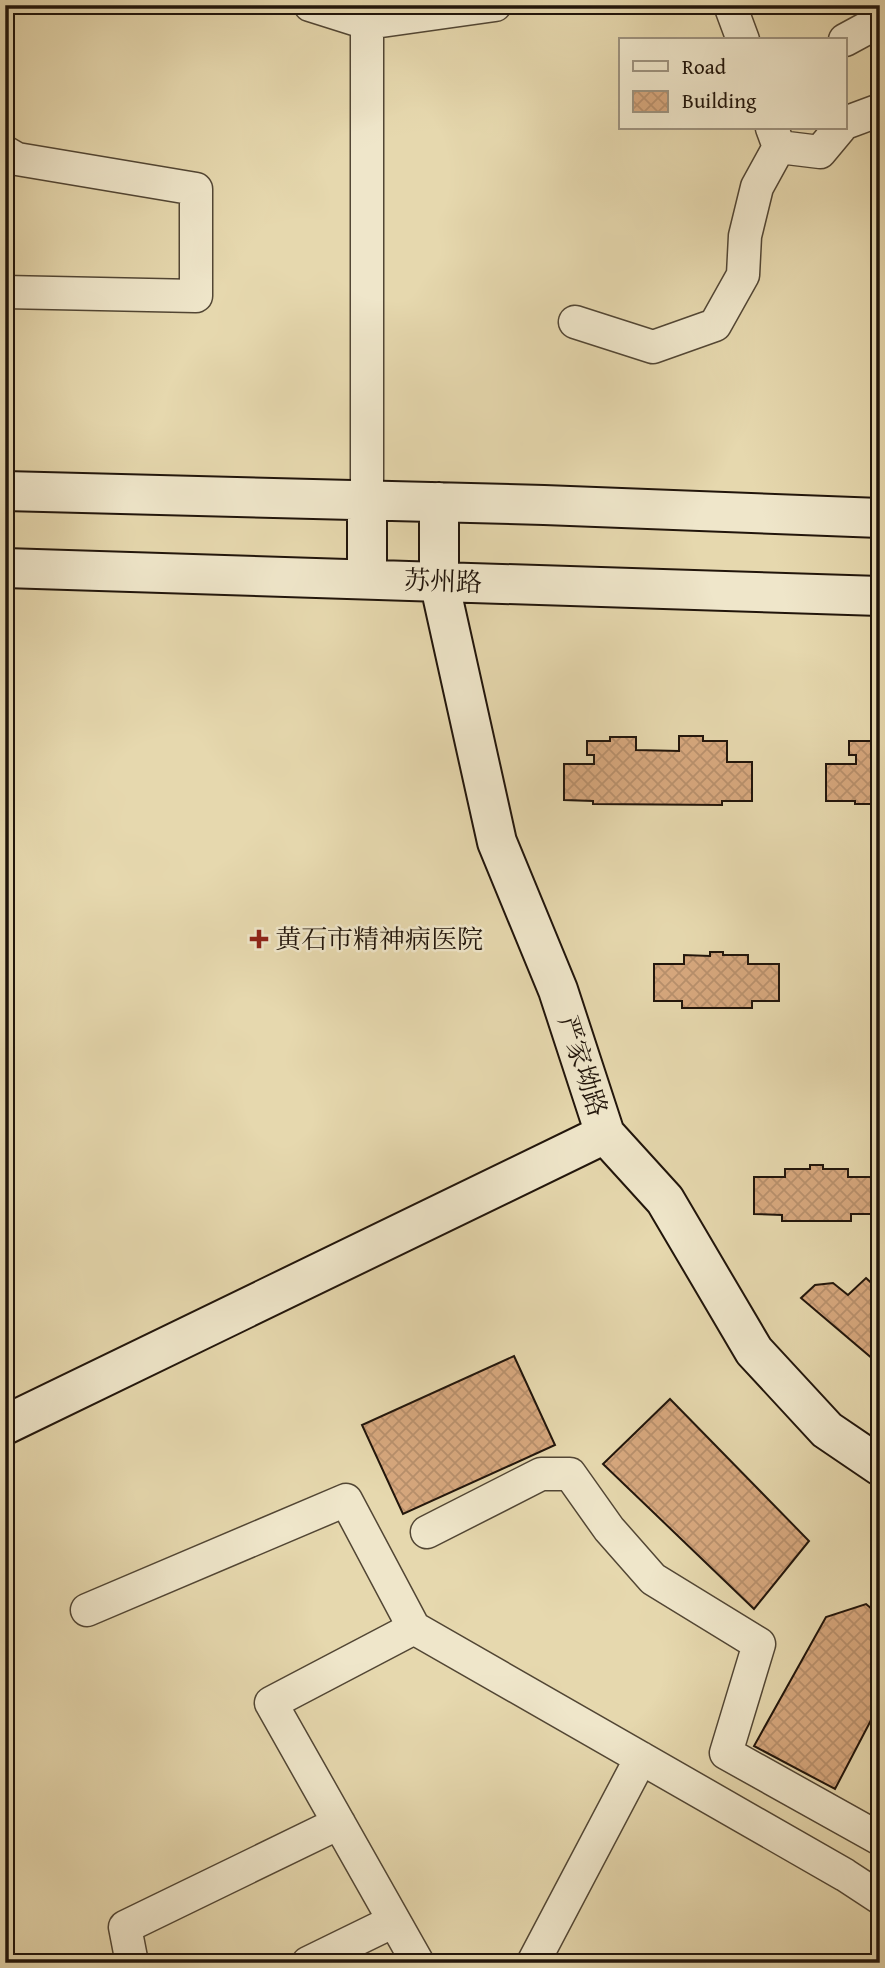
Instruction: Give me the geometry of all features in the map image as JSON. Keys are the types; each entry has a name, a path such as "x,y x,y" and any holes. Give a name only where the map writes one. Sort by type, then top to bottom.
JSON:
{"main road":[{"path":"5,491 439,502 880,518"},
{"path":"367,500 367,579"},
{"name":"严家坳路","path":"439,502 439,581 497,842 558,990 605,1134 665,1200 754,1351 827,1430 880,1466"},
{"name":"苏州路","path":"5,568 880,596"},
{"path":"5,1425 605,1134"}],"street":[{"path":"310,5 367,23 495,5"},
{"path":"730,5 742,38"},
{"path":"846,39 880,21"},
{"path":"367,23 367,500"},
{"path":"846,123 880,110"},
{"path":"575,322 653,347 715,325 743,275 745,236 757,187 776,138 820,152 838,130"},
{"path":"5,152 17,159 195,189 195,296 5,292"},
{"path":"427,1532 541,1474 570,1474 610,1530 653,1579 759,1644 726,1753 880,1839"},
{"path":"87,1610 346,1500 414,1628 845,1875 880,1898"},
{"path":"414,1628 271,1703 418,1963"},
{"path":"533,1963 641,1758"},
{"path":"132,1963 125,1927 339,1823"},
{"path":"308,1963 394,1922"}],"building":[{"path":"679,736 703,736 703,741 727,741 727,762 752,762 752,801 722,801 722,805 593,804 593,801 564,800 564,764 594,764 594,755 587,755 587,741 610,741 610,737 636,737 636,750 679,751"},
{"path":"872,738 880,738 880,804 826,801 826,764 856,764 856,755 849,755 849,741 872,741"},
{"path":"710,952 748,955 748,964 779,964 779,1001 752,1001 752,1008 682,1008 682,1001 654,1001 654,964 684,964 684,955 710,956"},
{"path":"810,1165 823,1165 823,1169 848,1169 848,1177 879,1177 879,1214 851,1214 851,1221 782,1221 782,1215 754,1214 754,1177 785,1177 785,1169 810,1169"},
{"path":"866,1278 880,1291 880,1365 801,1298 815,1285 833,1283 848,1295"},
{"path":"514,1356 555,1445 403,1514 362,1425"},
{"path":"670,1399 809,1541 754,1609 603,1464"},
{"path":"866,1604 880,1616 880,1703 835,1789 754,1746 826,1617"}],"place":[{"name":"黄石市精神病医院","path":"259,939"}]}
